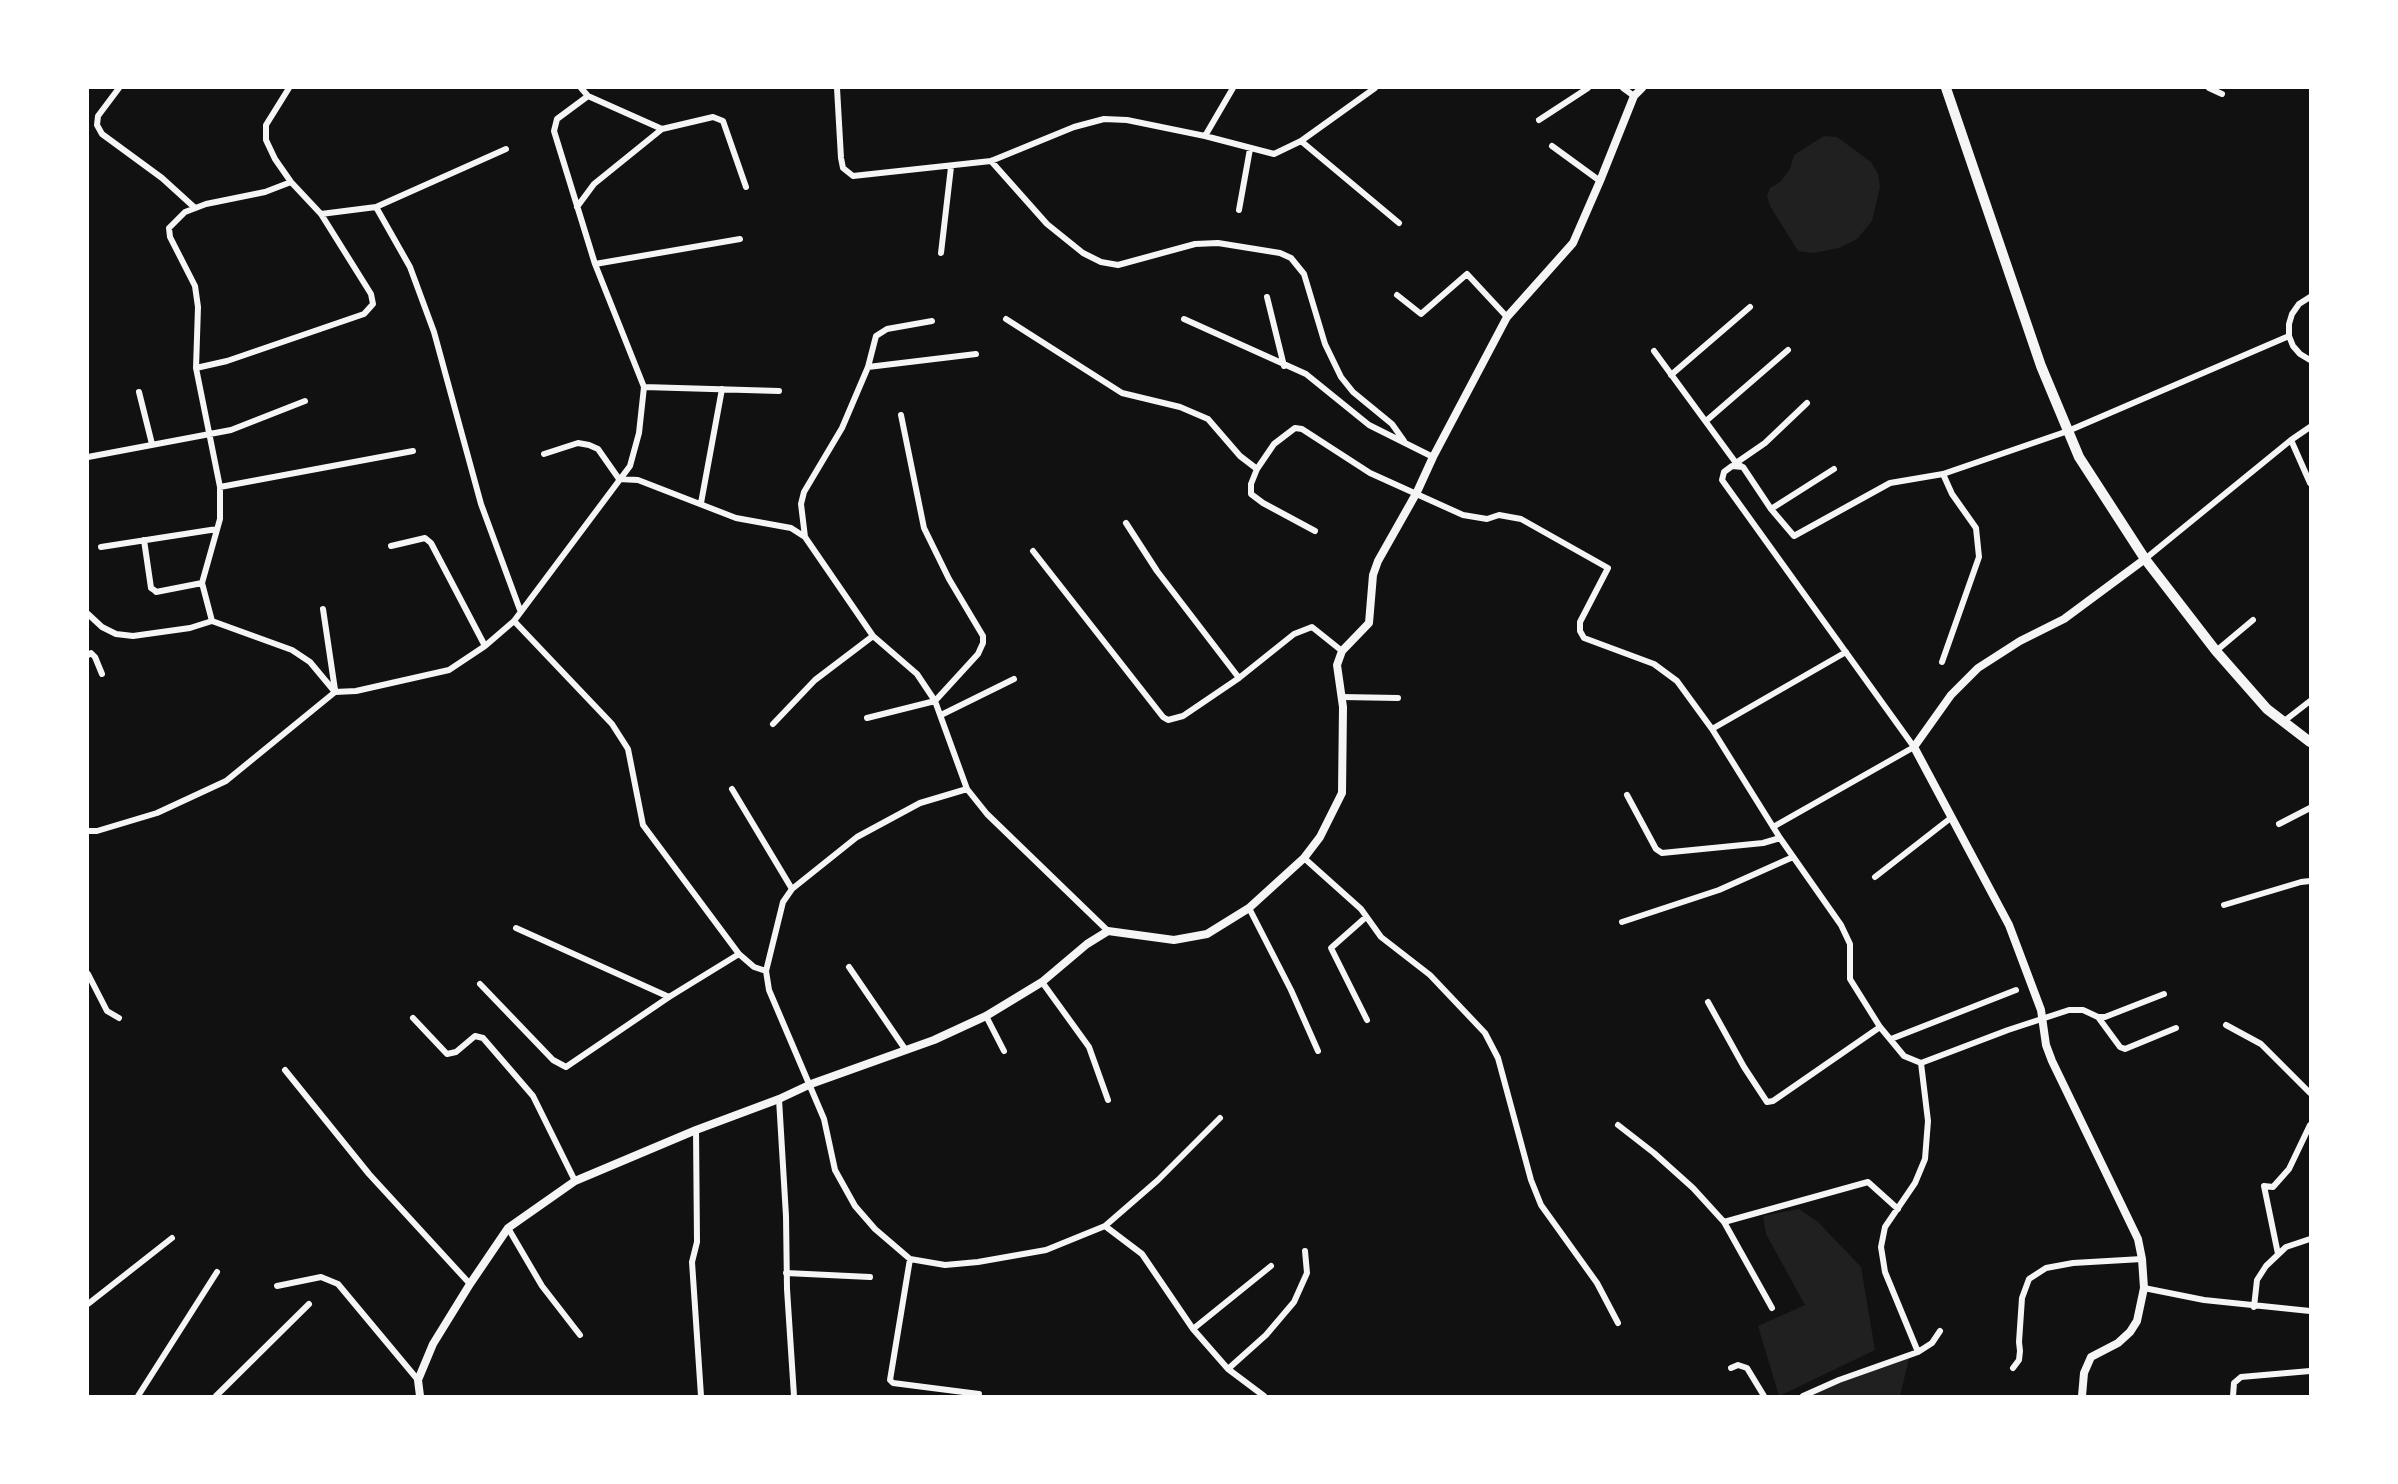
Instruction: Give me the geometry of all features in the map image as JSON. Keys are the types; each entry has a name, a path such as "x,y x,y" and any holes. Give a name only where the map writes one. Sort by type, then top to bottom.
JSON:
{"main road":[{"path":"1945,88 2041,366 2080,457 2145,559 2216,651 2267,709 2311,742"}],"street":[{"path":"119,88 97,116 97,125 102,134 162,178 195,208"},
{"path":"196,368 227,361 364,314 373,304 371,294 321,214 291,182 267,140 266,125 289,88"},
{"path":"581,88 588,96 662,129"},
{"path":"837,88 841,158 843,168 853,176 991,162 1074,127 1104,120 1127,120 1274,154 1301,141 1375,88"},
{"path":"1205,136 1233,88"},
{"path":"1539,121 1588,88"},
{"path":"1623,88 1634,96"},
{"path":"619,479 638,480 736,518 791,528 805,537 873,636 917,674 935,701 967,789 987,814 1108,931 1174,940 1207,934 1249,908 1304,858 1320,837 1342,793 1342,697 1337,665 1342,651 1369,623 1373,575 1378,561 1417,492 1507,317 1573,243 1634,96 1642,88"},
{"path":"2209,88 2222,94"},
{"path":"88,831 97,831 157,813 226,781 335,692 356,691 449,670 485,646 514,621 630,466 639,433 644,387 595,264 554,131 554,124 566,111 588,96"},
{"path":"577,207 594,184 662,129 713,117 723,121 746,187"},
{"path":"1301,141 1399,223"},
{"path":"1552,146 1600,181"},
{"path":"321,214 376,207 506,149"},
{"path":"1239,209 1250,149"},
{"path":"991,162 1047,224 1083,253 1101,262 1118,265 1195,244 1218,243 1280,253 1291,258 1304,274 1325,344 1341,377 1353,392 1392,424 1404,442"},
{"path":"941,253 951,167"},
{"path":"212,621 202,583 221,512 220,487 196,368 198,307 195,286 170,237 169,228 185,212 195,208 265,192 291,182"},
{"path":"376,207 410,267 434,332 481,504 520,610"},
{"path":"595,264 740,239"},
{"path":"1397,295 1421,314 1467,274 1507,317"},
{"path":"1267,297 1284,366"},
{"path":"2311,297 2298,304 2292,314 2289,335 2301,354 2311,360"},
{"path":"1671,375 1750,307"},
{"path":"1006,319 1122,393 1180,407 1208,419 1240,456 1256,469"},
{"path":"1184,319 1306,374 1369,425 1433,457"},
{"path":"805,537 801,504 804,492 842,428 868,367 876,336 887,329 932,321"},
{"path":"1654,351 1736,463 1744,467 1771,509 1794,536 1890,483 1943,474 2068,431 2289,335"},
{"path":"1706,421 1788,350"},
{"path":"868,367 976,354"},
{"path":"644,387 779,391"},
{"path":"701,503 722,389"},
{"path":"139,392 152,444"},
{"path":"88,457 231,430 305,401"},
{"path":"1736,463 1765,443 1807,403"},
{"path":"867,718 935,701 978,654 983,643 983,636 949,579 924,528 901,415"},
{"path":"1315,531 1251,494 1256,469 1274,444 1295,428 1302,429 1370,472 1464,516 1487,519 1499,515 1521,519 1608,568 1580,622 1580,631 1584,638 1654,664 1677,681 1712,729 1780,838 1842,925 1850,944 1850,979 1880,1027 1904,1056 1921,1063 2069,1010 2082,1010 2105,1017 2164,994"},
{"path":"1773,827 1914,747 1951,695 1978,668 2020,641 2064,619 2145,559 2291,440 2311,428"},
{"path":"2291,440 2311,484"},
{"path":"544,454 578,443 589,445 598,449 619,479"},
{"path":"220,487 413,451"},
{"path":"1744,467 1732,466 1724,471 1722,480 1914,747 2009,925 2034,990 2052,1061 2138,1239 2144,1288 2137,1321 2118,1343 2091,1357 2084,1373 2082,1396"},
{"path":"1771,509 1834,469"},
{"path":"1942,662 1979,557 1976,528 1952,494 1943,474"},
{"path":"1126,523 1157,571 1239,678"},
{"path":"101,547 217,529"},
{"path":"391,546 425,538 431,542 485,646"},
{"path":"144,540 150,587 153,590 156,592 202,583"},
{"path":"1033,551 1168,720 1183,716 1239,678 1294,634 1312,627 1342,651"},
{"path":"323,609 335,692"},
{"path":"88,614 102,627 116,634 133,636 190,628 212,621 292,650 310,662 335,692"},
{"path":"2216,651 2253,620"},
{"path":"514,621 612,724 628,749 643,825 739,954 754,967 766,971"},
{"path":"773,724 815,680 873,636"},
{"path":"1712,729 1846,652"},
{"path":"88,655 91,653 96,657 102,674"},
{"path":"941,715 1014,680"},
{"path":"1342,697 1398,698"},
{"path":"2283,722 2311,701"},
{"path":"732,789 792,889"},
{"path":"967,789 920,803 868,832 792,889 783,902 766,971 769,990 824,1119 835,1170 855,1206 875,1229 910,1259 945,1265 1046,1250 1105,1226 1158,1180 1220,1118"},
{"path":"1627,795 1657,849 1662,853 1763,843 1780,838"},
{"path":"2279,824 2311,808"},
{"path":"1875,877 1952,817"},
{"path":"1622,922 1719,890 1793,857"},
{"path":"1304,858 1366,917 1381,937 1430,975 1485,1033 1498,1058 1531,1180 1541,1205 1597,1283 1618,1322"},
{"path":"2224,905 2311,881"},
{"path":"1249,908 1292,990 1318,1051"},
{"path":"1366,917 1331,948 1367,1020"},
{"path":"516,928 669,997"},
{"path":"420,1396 418,1380 433,1344 508,1228 575,1181 811,1084 934,1040 986,1016 1042,982 1087,944 1108,931"},
{"path":"480,984 553,1060 566,1067 669,997 739,954"},
{"path":"849,967 905,1049"},
{"path":"88,974 107,1011 119,1018"},
{"path":"1042,982 1089,1047 1108,1100"},
{"path":"1891,1039 2016,990"},
{"path":"1709,1002 1744,1068 1767,1102 1773,1101 1880,1027"},
{"path":"986,1016 1004,1051"},
{"path":"2098,1017 2120,1047 2125,1049 2176,1028"},
{"path":"413,1018 447,1054 456,1052 475,1036 483,1038 533,1096 575,1181"},
{"path":"2226,1025 2261,1044 2311,1093"},
{"path":"1918,1352 1885,1272 1881,1247 1885,1227 1915,1183 1925,1159 1928,1121 1921,1063"},
{"path":"285,1070 369,1174 470,1284"},
{"path":"779,1099 794,1396"},
{"path":"1618,1125 1693,1188 1724,1222 1772,1308"},
{"path":"2278,1254 2264,1186 2273,1187 2289,1170 2311,1125"},
{"path":"696,1130 697,1242 692,1262 701,1396"},
{"path":"1724,1222 1868,1182 1898,1209"},
{"path":"1105,1226 1142,1254 1193,1329 1228,1369 1264,1396"},
{"path":"508,1228 542,1286 580,1335"},
{"path":"88,1304 172,1238"},
{"path":"2254,1307 2257,1280 2266,1266 2286,1247 2311,1239"},
{"path":"1228,1369 1266,1335 1294,1301 1307,1273 1305,1251"},
{"path":"910,1259 890,1380 893,1383 979,1394"},
{"path":"2013,1368 2020,1350 2022,1298 2029,1279 2046,1268 2073,1262 2142,1259"},
{"path":"1193,1329 1271,1266"},
{"path":"138,1396 217,1272"},
{"path":"786,1273 870,1277"},
{"path":"278,1286 321,1277 338,1284 418,1380"},
{"path":"2144,1288 2176,1296 2254,1307 2311,1311"},
{"path":"216,1396 309,1304"},
{"path":"1803,1396 1918,1352 1932,1343 1940,1331"},
{"path":"1731,1368 1738,1365 1747,1368 1762,1396"},
{"path":"2233,1396 2234,1383 2241,1377 2311,1371"}],"shaded area":[{"path":"1824,136 1837,137 1871,162 1878,174 1880,187 1872,221 1857,239 1839,248 1813,253 1798,251 1770,206 1767,196 1770,188 1780,182 1790,169 1794,155"},
{"path":"1799,1209 1818,1222 1861,1267 1875,1350 1779,1396 1758,1326 1805,1305 1766,1234 1763,1216"},
{"path":"1910,1354 1900,1396 1809,1396 1838,1377"}]}
